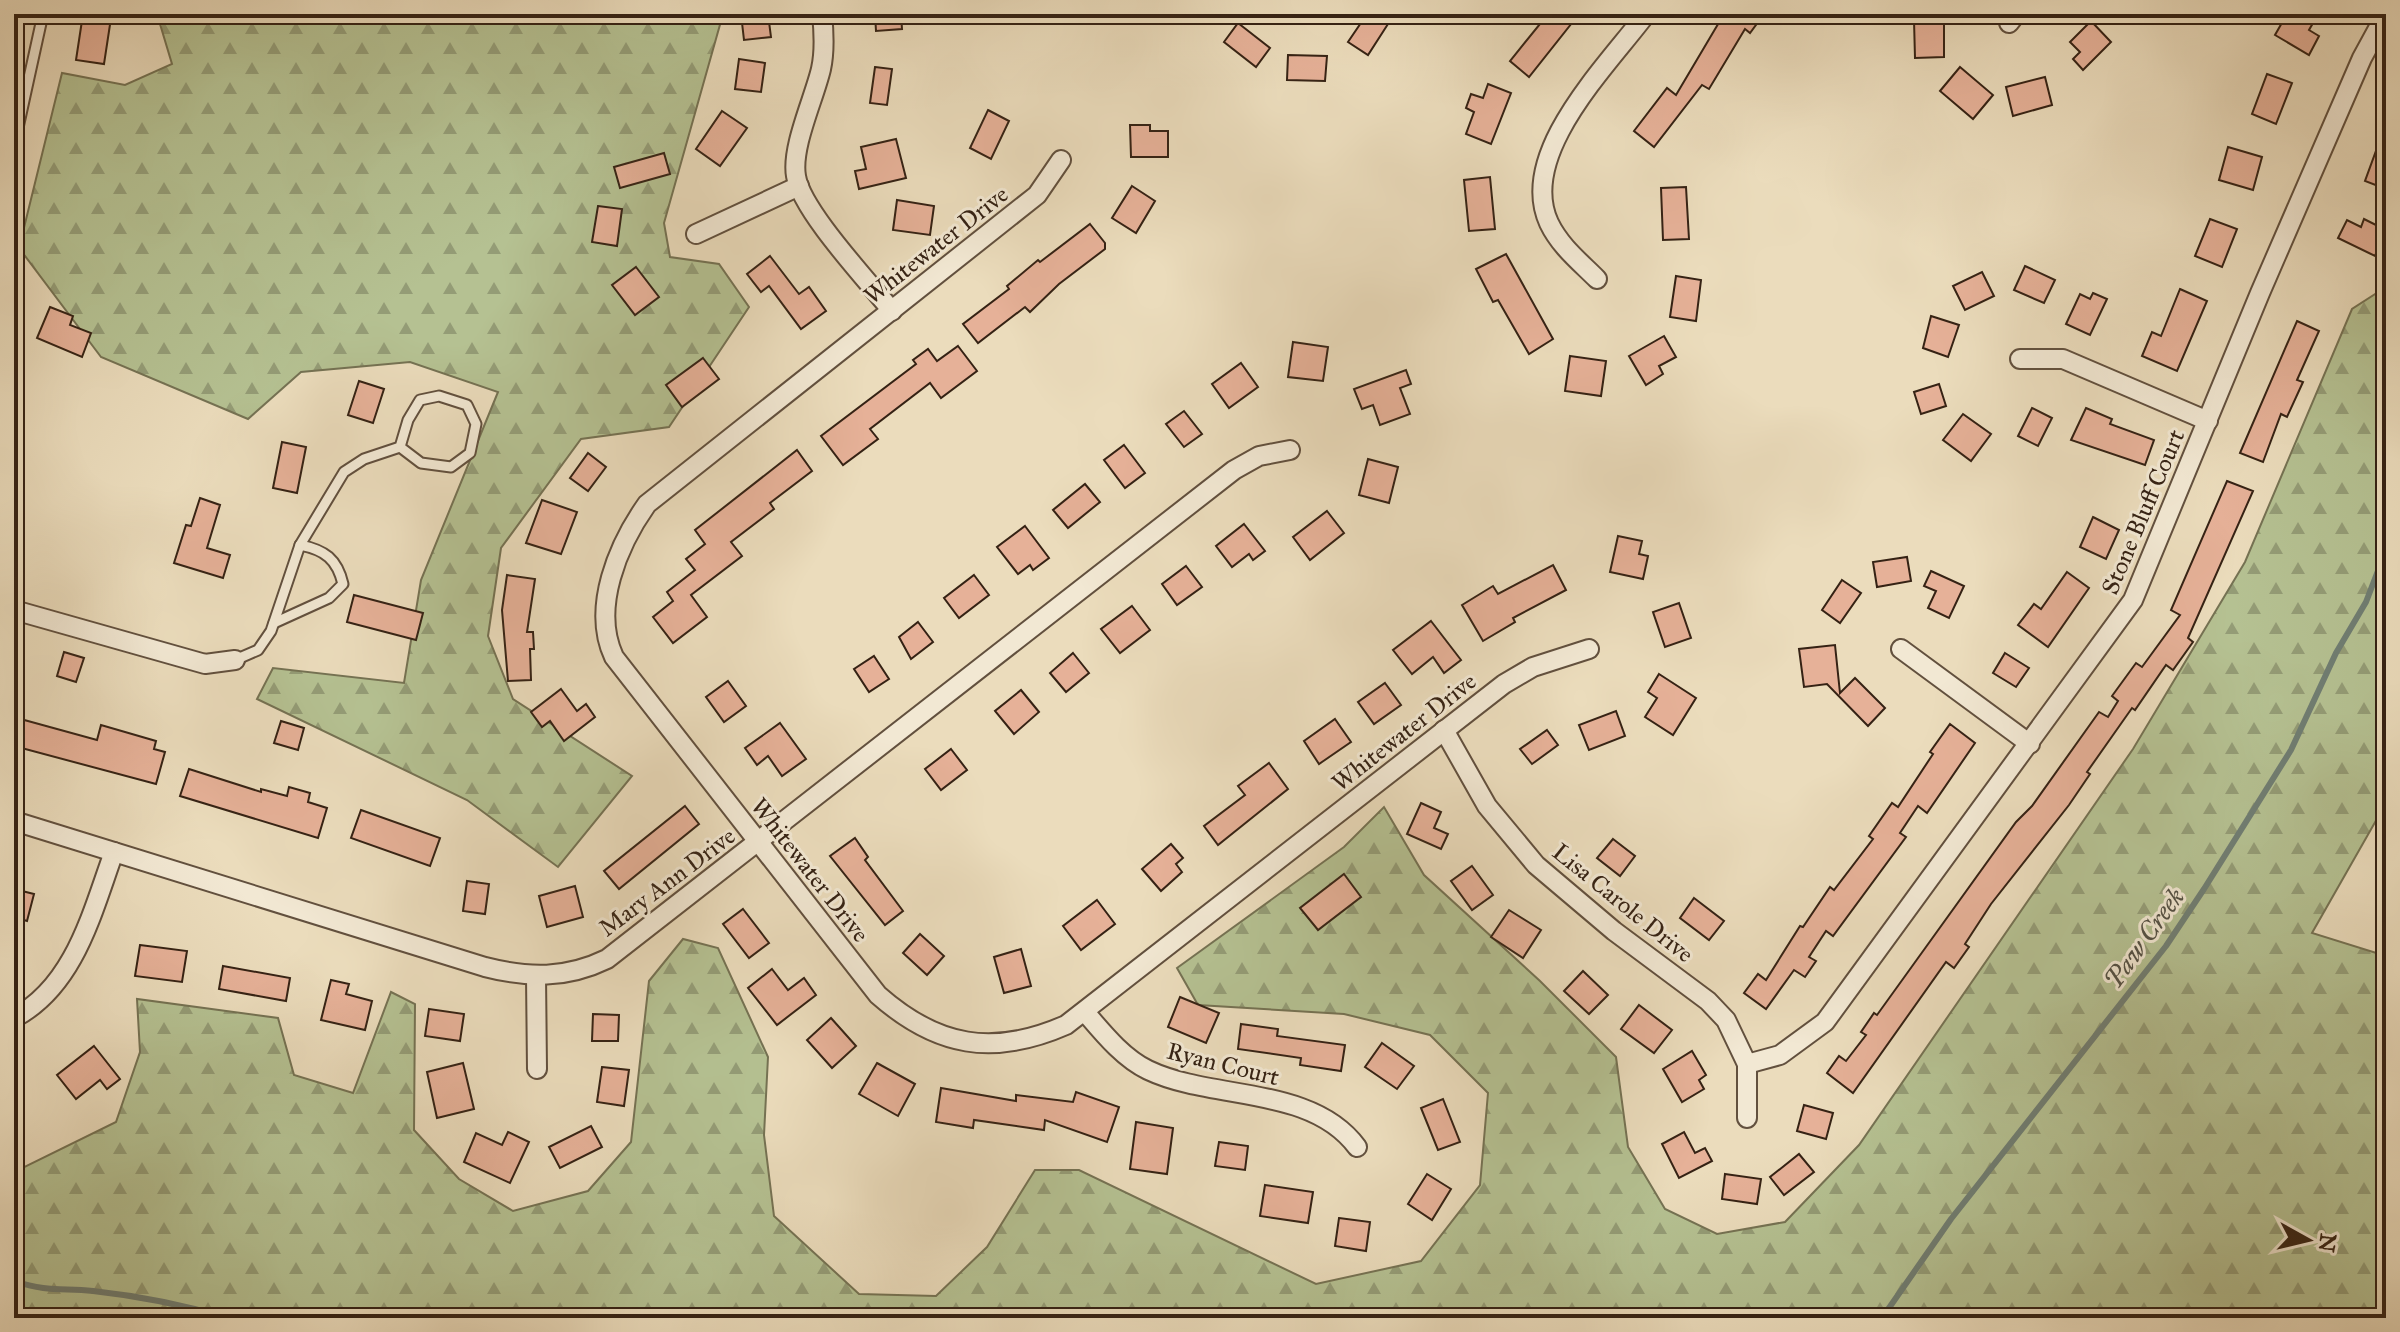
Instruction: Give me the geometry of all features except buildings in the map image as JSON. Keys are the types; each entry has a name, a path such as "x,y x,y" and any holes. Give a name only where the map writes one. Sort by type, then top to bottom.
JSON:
{"street":[{"path":"822,14 821,66 798,152 799,186 825,227 892,311"},
{"path":"1597,279 1561,244 1549,222 1542,176 1557,133 1646,14"},
{"name":"Stone Bluff Court","path":"1747,1064 1780,1055 1825,1022 2133,600 2362,58 2386,14"},
{"name":"Whitewater Drive","path":"1061,160 1037,195 647,504 633,524 609,589 603,620 614,657 878,995 903,1017 928,1031 960,1042 993,1045 1021,1042 1066,1025 1504,684 1533,667 1589,649"},
{"path":"696,234 799,186"},
{"path":"2020,359 2063,359 2208,421"},
{"name":"Mary Ann Drive","path":"14,821 485,967 536,976 569,973 607,959 1234,470 1259,456 1290,450"},
{"path":"14,610 205,664 235,660"},
{"path":"1901,649 2030,744"},
{"name":"Lisa Carole Drive","path":"1444,730 1487,806 1519,846 1614,931 1708,1001 1726,1020 1747,1064 1747,1118"},
{"path":"14,1018 43,997 66,968 82,941 114,852"},
{"path":"536,976 537,1069"},
{"name":"Ryan Court","path":"1085,1012 1109,1039 1150,1071 1315,1114 1345,1130 1357,1147"}],"lane":[{"path":"14,146 43,14"},
{"path":"439,396 467,405 476,424 470,453 451,467 421,463 400,447 408,420 420,400 439,396"},
{"path":"235,660 258,650 274,623 300,545 344,472 364,459 400,447"},
{"path":"274,623 329,598 343,584 339,568 331,557 318,548 300,545"}],"green space":[{"path":"157,14 723,14 664,223 670,257 719,264 749,307 669,427 581,439 501,548 488,636 513,699 632,776 558,867 467,800 257,699 273,668 404,683 421,580 498,392 410,362 301,372 248,419 101,357 19,248 62,73 125,85 172,64"},
{"path":"2386,287 2386,803 2312,933 2386,956 2386,1318 25,1318 14,1315 14,1172 116,1122 140,1052 137,999 278,1018 294,1075 353,1093 391,992 415,1004 414,1130 459,1179 513,1211 588,1191 631,1142 649,981 683,939 718,948 768,1057 764,1135 774,1216 859,1294 936,1296 987,1247 1035,1170 1079,1170 1316,1284 1421,1261 1480,1185 1488,1093 1430,1035 1344,1014 1198,1005 1177,968 1344,847 1384,807 1424,875 1540,981 1616,1057 1628,1147 1665,1209 1717,1234 1785,1222 1859,1145 2133,749 2245,562 2352,309"}],"waterway":[{"name":"Paw Creek","path":"1882,1318 1951,1219 2166,946 2204,889 2291,750 2336,653 2366,602 2386,550"},
{"path":"14,1281 45,1288 144,1298 228,1318"}]}
